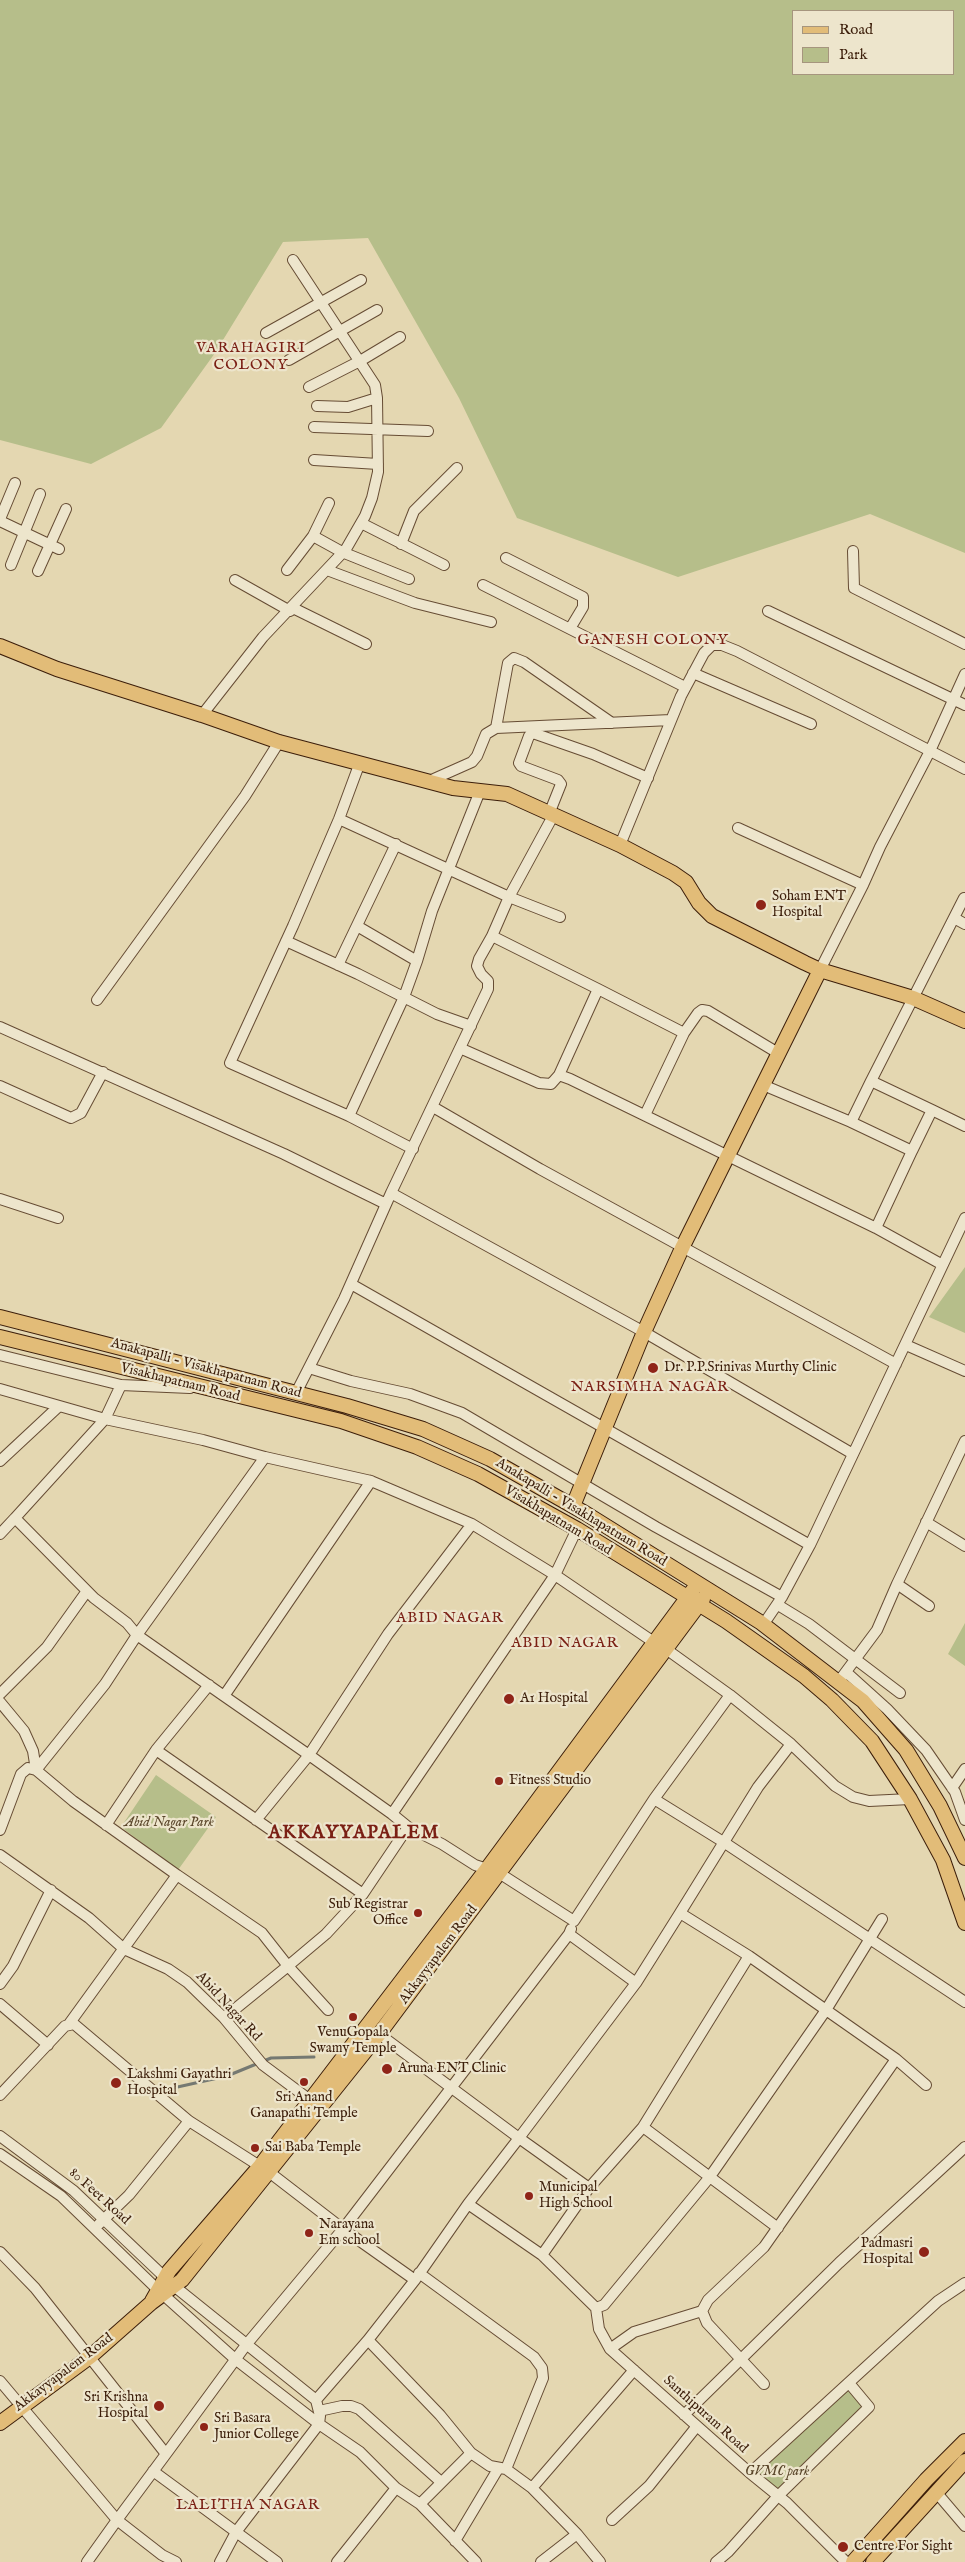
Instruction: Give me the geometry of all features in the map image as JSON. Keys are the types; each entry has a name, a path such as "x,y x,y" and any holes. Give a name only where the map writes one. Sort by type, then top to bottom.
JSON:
{"main road":[{"path":"0,646 57,669 202,715 279,742 466,791 508,794 620,846 686,882 698,903 712,916 820,970 913,998 965,1021"},
{"path":"573,1506 644,1332 684,1246 820,970"},
{"name":"Anakapalli - Visakhapatnam Road","path":"0,1317 296,1393 422,1429 490,1459 573,1506 703,1586 842,1677 906,1750 940,1806 964,1852"},
{"name":"Visakhapatnam Road","path":"0,1337 341,1421 417,1446 478,1474 577,1529 726,1621 804,1676 832,1700 872,1741 910,1799 943,1860 965,1923"},
{"name":"Akkayyapalem Road","path":"0,2423 91,2356 151,2303 165,2287 182,2280 264,2169 379,2034 493,1872 661,1646 703,1586"},
{"path":"264,2169 310,2100 493,1872"},
{"path":"853,2562 926,2480 965,2441"},
{"path":"873,2562 965,2460"}],"street":[{"path":"202,715 263,637 291,610 342,552 361,524 372,498 378,464 377,398 374,386 360,361 293,260"},
{"path":"266,334 361,280"},
{"path":"288,360 377,310"},
{"path":"309,387 360,361 400,337"},
{"path":"317,406 348,408 377,398"},
{"path":"314,426 428,431"},
{"path":"314,460 378,464"},
{"path":"401,544 414,511 458,468"},
{"path":"16,483 0,520 55,547"},
{"path":"11,565 40,494"},
{"path":"287,570 313,536 329,503"},
{"path":"38,571 55,547 66,509"},
{"path":"361,524 444,566"},
{"path":"313,536 342,552 409,580"},
{"path":"853,551 854,588 965,644"},
{"path":"506,558 583,596 583,606 570,628"},
{"path":"327,570 399,598 491,622"},
{"path":"234,580 291,610 366,644"},
{"path":"483,585 685,687"},
{"path":"768,611 965,705"},
{"path":"620,846 685,687 704,653 712,645 722,645 965,769"},
{"path":"496,728 508,663 514,658 524,662 612,723"},
{"path":"692,673 811,724"},
{"path":"820,970 930,750 965,674"},
{"path":"427,782 472,762 477,756 486,734 496,728 671,720"},
{"path":"296,1393 351,1284 386,1204 462,1049 488,989 488,981 481,974 477,966 479,959 551,815 561,784 558,780 521,766 520,763 529,736 533,733 544,735 648,778"},
{"path":"96,1000 245,796 279,742"},
{"path":"359,764 339,819 230,1063 349,1116 413,1149"},
{"path":"349,1116 404,997 447,869 480,791"},
{"path":"339,819 509,897 560,917"},
{"path":"738,828 863,885"},
{"path":"338,964 396,844"},
{"path":"851,1122 964,898"},
{"path":"954,918 965,924"},
{"path":"357,926 417,961"},
{"path":"492,936 684,1033"},
{"path":"286,941 338,964 436,1014 471,1026"},
{"path":"462,1049 539,1083 550,1084 559,1074 598,989"},
{"path":"645,1115 684,1033 698,1013 708,1011 778,1053"},
{"path":"0,1027 284,1154 386,1204"},
{"path":"0,1086 70,1118 81,1113 103,1072"},
{"path":"559,1074 876,1228 941,1264"},
{"path":"871,1081 965,1126"},
{"path":"763,1085 851,1122 912,1151"},
{"path":"433,1107 540,1169 684,1246 896,1364"},
{"path":"876,1228 932,1110"},
{"path":"391,1194 644,1332 853,1454"},
{"path":"0,1199 58,1218"},
{"path":"763,1625 780,1601 810,1545 906,1345 941,1264 965,1218"},
{"path":"351,1284 810,1545"},
{"path":"906,1345 965,1372"},
{"path":"0,1355 122,1385 204,1388"},
{"path":"309,1368 351,1381 410,1394 462,1412 780,1601 900,1693"},
{"path":"0,1534 105,1419 122,1385"},
{"path":"0,1389 105,1419 203,1440 265,1457 370,1481 472,1524 556,1575 730,1695 791,1744 835,1786 853,1797 869,1801 910,1799"},
{"path":"0,1461 58,1406"},
{"path":"965,1441 877,1630 842,1677 886,1708 926,1750 952,1788 965,1820"},
{"path":"36,1770 104,1684 265,1457"},
{"path":"224,1696 370,1481"},
{"path":"15,1518 87,1591 127,1623 137,1635 309,1755 408,1827 493,1872 574,1921"},
{"path":"926,1522 965,1546"},
{"path":"256,1820 309,1755 388,1634 472,1524"},
{"path":"392,1814 556,1575 577,1529"},
{"path":"897,1584 929,1606"},
{"path":"0,1694 47,1647 87,1591"},
{"path":"106,1824 156,1750 209,1685"},
{"path":"87,2562 246,2345 343,2229 568,1934 574,1921 654,1799 730,1695"},
{"path":"0,1702 24,1731 33,1751 36,1770"},
{"path":"316,2400 368,2340 417,2277 468,2204 636,1983 725,1843 758,1787 791,1744"},
{"path":"156,1750 363,1894"},
{"path":"0,1830 21,1774 28,1768 36,1770 176,1875 262,1933 288,1966 328,2010"},
{"path":"952,1788 965,1769"},
{"path":"654,1799 725,1843 868,1940 965,2002"},
{"path":"224,2018 326,1934 363,1894 408,1827"},
{"name":"Abid Nagar Rd","path":"2,1859 51,1890 89,1918 124,1949 168,1969 187,1982 224,2018 260,2062 310,2100"},
{"path":"0,2095 69,2024 176,1875"},
{"path":"0,1984 13,1966 51,1890"},
{"path":"680,1914 749,1956 896,2059 926,2085"},
{"path":"596,2308 604,2305 709,2178 826,2010 882,1919"},
{"path":"568,1934 636,1983"},
{"path":"542,2255 589,2188 643,2127 749,1956"},
{"path":"0,2004 48,2045"},
{"path":"69,2024 79,2028 190,2121 264,2169 343,2229 534,2357 542,2368 543,2378 502,2469 454,2541"},
{"path":"379,2034 451,2089 589,2188"},
{"path":"468,2204 542,2255 596,2308 599,2329 610,2350 634,2332 702,2311 708,2300 752,2259 778,2228 896,2059"},
{"path":"95,2229 129,2195 190,2121"},
{"path":"643,2127 778,2228"},
{"name":"80 Feet Road","path":"0,2136 74,2191 104,2219 165,2287"},
{"path":"684,2415 743,2360 839,2263 965,2147"},
{"name":"80 Feet Road","path":"0,2155 61,2196 95,2229 165,2287"},
{"path":"0,2252 35,2288 91,2356 166,2454"},
{"path":"750,2473 938,2301 965,2283"},
{"path":"165,2287 246,2345 316,2400 319,2411 319,2424 236,2532 220,2562"},
{"path":"165,2287 235,2360 319,2424 360,2452 396,2488 420,2504 472,2560"},
{"path":"702,2311 707,2323 764,2384"},
{"path":"368,2340 440,2415 471,2453 502,2469 532,2488 577,2534 600,2562"},
{"name":"Santhipuram Road","path":"610,2350 778,2496 846,2562"},
{"path":"532,2488 634,2370"},
{"path":"0,2381 117,2520 159,2558 176,2562"},
{"path":"716,2562 728,2552 778,2496 868,2406 848,2383"},
{"path":"319,2411 342,2406 351,2406 359,2409 440,2482"},
{"path":"612,2520 649,2486 697,2426"},
{"path":"420,2504 471,2453"},
{"path":"153,2471 277,2562"},
{"path":"336,2562 396,2488"},
{"path":"936,2492 965,2526"},
{"path":"541,2562 577,2534"}],"green space":[{"path":"0,0 965,0 965,553 870,514 678,577 517,518 459,398 368,238 283,242 215,353 161,428 91,464 0,440"},
{"path":"965,1267 965,1333 929,1317"},
{"path":"965,1623 965,1666 948,1654"},
{"name":"Abid Nagar Park","path":"156,1775 216,1817 178,1870 121,1827"},
{"name":"GVMC park","path":"849,2383 869,2407 778,2496 750,2473"}],"waterway":[{"path":"173,2088 227,2076 271,2058 314,2057"}],"place":[{"name":"Soham ENT Hospital","path":"761,905"},
{"name":"Dr. P.P.Srinivas Murthy Clinic","path":"653,1368"},
{"name":"A1 Hospital","path":"509,1699"},
{"name":"Fitness Studio","path":"499,1781"},
{"name":"Sub Registrar Office","path":"418,1913"},
{"name":"VenuGopala Swamy Temple","path":"353,2017"},
{"name":"Aruna ENT Clinic","path":"387,2069"},
{"name":"Sri Anand Ganapathi Temple","path":"304,2082"},
{"name":"Lakshmi Gayathri Hospital","path":"116,2083"},
{"name":"Sai Baba Temple","path":"255,2148"},
{"name":"Municipal High School","path":"529,2196"},
{"name":"Narayana Em school","path":"309,2233"},
{"name":"Padmasri Hospital","path":"924,2252"},
{"name":"Sri Krishna Hospital","path":"159,2406"},
{"name":"Sri Basara Junior College","path":"204,2427"},
{"name":"Centre For Sight","path":"843,2547"}],"district":[{"name":"VARAHAGIRI COLONY","path":"251,358"},
{"name":"GANESH COLONY","path":"653,641"},
{"name":"NARSIMHA NAGAR","path":"650,1388"},
{"name":"ABID NAGAR","path":"450,1619"},
{"name":"ABID NAGAR","path":"565,1644"},
{"name":"AKKAYYAPALEM","path":"354,1834"},
{"name":"LALITHA NAGAR","path":"248,2506"}]}
